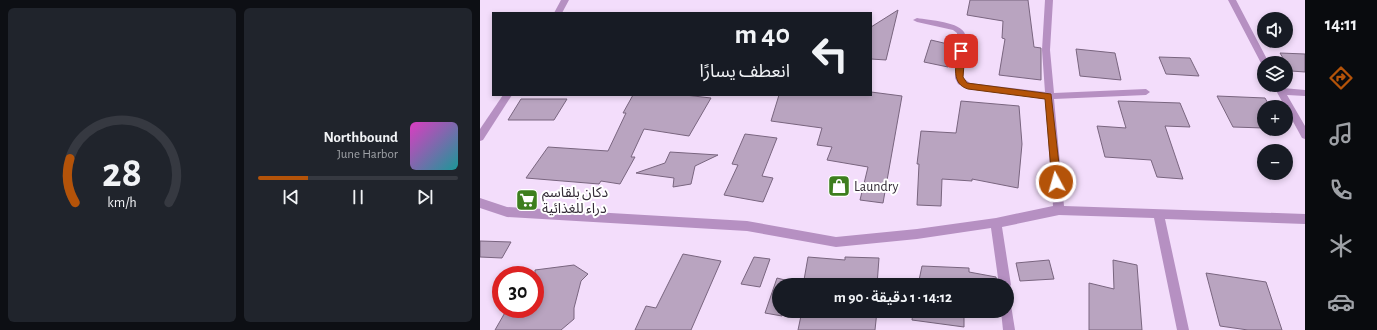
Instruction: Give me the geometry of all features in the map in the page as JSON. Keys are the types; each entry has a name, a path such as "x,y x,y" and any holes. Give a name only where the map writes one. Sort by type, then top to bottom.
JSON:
{"street":[{"path":"559,12 566,0"},
{"path":"1048,0 1046,50 1048,96 1059,210"},
{"path":"1232,0 1261,56"},
{"path":"917,20 956,28 962,34 959,78 968,86 1048,96 1146,92"},
{"path":"1293,91 1305,93"},
{"path":"1280,92 1305,135"},
{"path":"480,137 507,96"},
{"path":"480,203 508,212 747,226 836,242 917,234 996,223 1059,210 1305,219"},
{"path":"1159,214 1183,330"},
{"path":"996,223 1004,278"},
{"path":"1008,318 1009,330"}],"building":[{"path":"970,0 1028,0 1034,47 1041,48 1041,80 999,75 1005,39 1002,38 1003,21 967,15"},
{"path":"898,10 886,60 872,59 872,26"},
{"path":"931,40 952,45 948,67 924,62"},
{"path":"1076,49 1115,53 1121,80 1080,76"},
{"path":"1280,53 1305,54 1305,72 1293,71 1293,56 1282,56"},
{"path":"1159,57 1190,58 1199,76 1166,74"},
{"path":"872,92 902,96 883,203 860,200 868,167 827,160 832,147 817,145 822,128 771,121 779,96 872,96"},
{"path":"632,96 694,96 711,98 689,136 644,129 631,157 635,157 620,184 601,181 599,184 526,178 548,147 608,151 626,113 623,113"},
{"path":"1217,96 1265,98 1266,100 1257,100 1257,128 1233,127"},
{"path":"521,99 567,99 554,120 508,120"},
{"path":"961,101 1019,106 1022,144 1018,188 972,179 972,181 942,179 941,206 917,205 919,164 917,164 921,131 956,133"},
{"path":"1118,101 1180,103 1190,127 1165,126 1183,179 1157,177 1151,160 1105,157 1097,126 1126,128"},
{"path":"745,134 777,138 762,176 773,178 763,202 724,195 738,165 732,164"},
{"path":"670,152 718,155 695,166 691,184 673,187 674,178 636,173 665,163"},
{"path":"480,241 511,242 502,258 480,257"},
{"path":"683,254 721,261 691,330 635,330 646,306 656,308"},
{"path":"754,257 770,259 760,287 741,284"},
{"path":"808,257 845,260 845,257 879,258 878,278 804,278"},
{"path":"1049,260 1054,279 1020,281 1016,263"},
{"path":"1113,260 1137,265 1142,330 1089,330 1089,283 1114,289"},
{"path":"574,265 588,274 581,281 574,308 574,319 561,330 495,330 502,318 544,318 544,269"},
{"path":"922,266 969,268 969,272 996,278 919,278"},
{"path":"1206,273 1266,282 1282,330 1248,330 1220,326"},
{"path":"772,293 772,314 765,313"},
{"path":"801,318 876,318 875,330 798,330"},
{"path":"912,318 964,318 964,327 912,320"}],"place":[{"name":"Laundry","path":"839,186"},
{"name":"دكان بلقاسم دراء للغذائية","path":"527,200"}],"route":[{"path":"961,51 959,78 964,84 968,86 1048,96 1056,182"}]}
